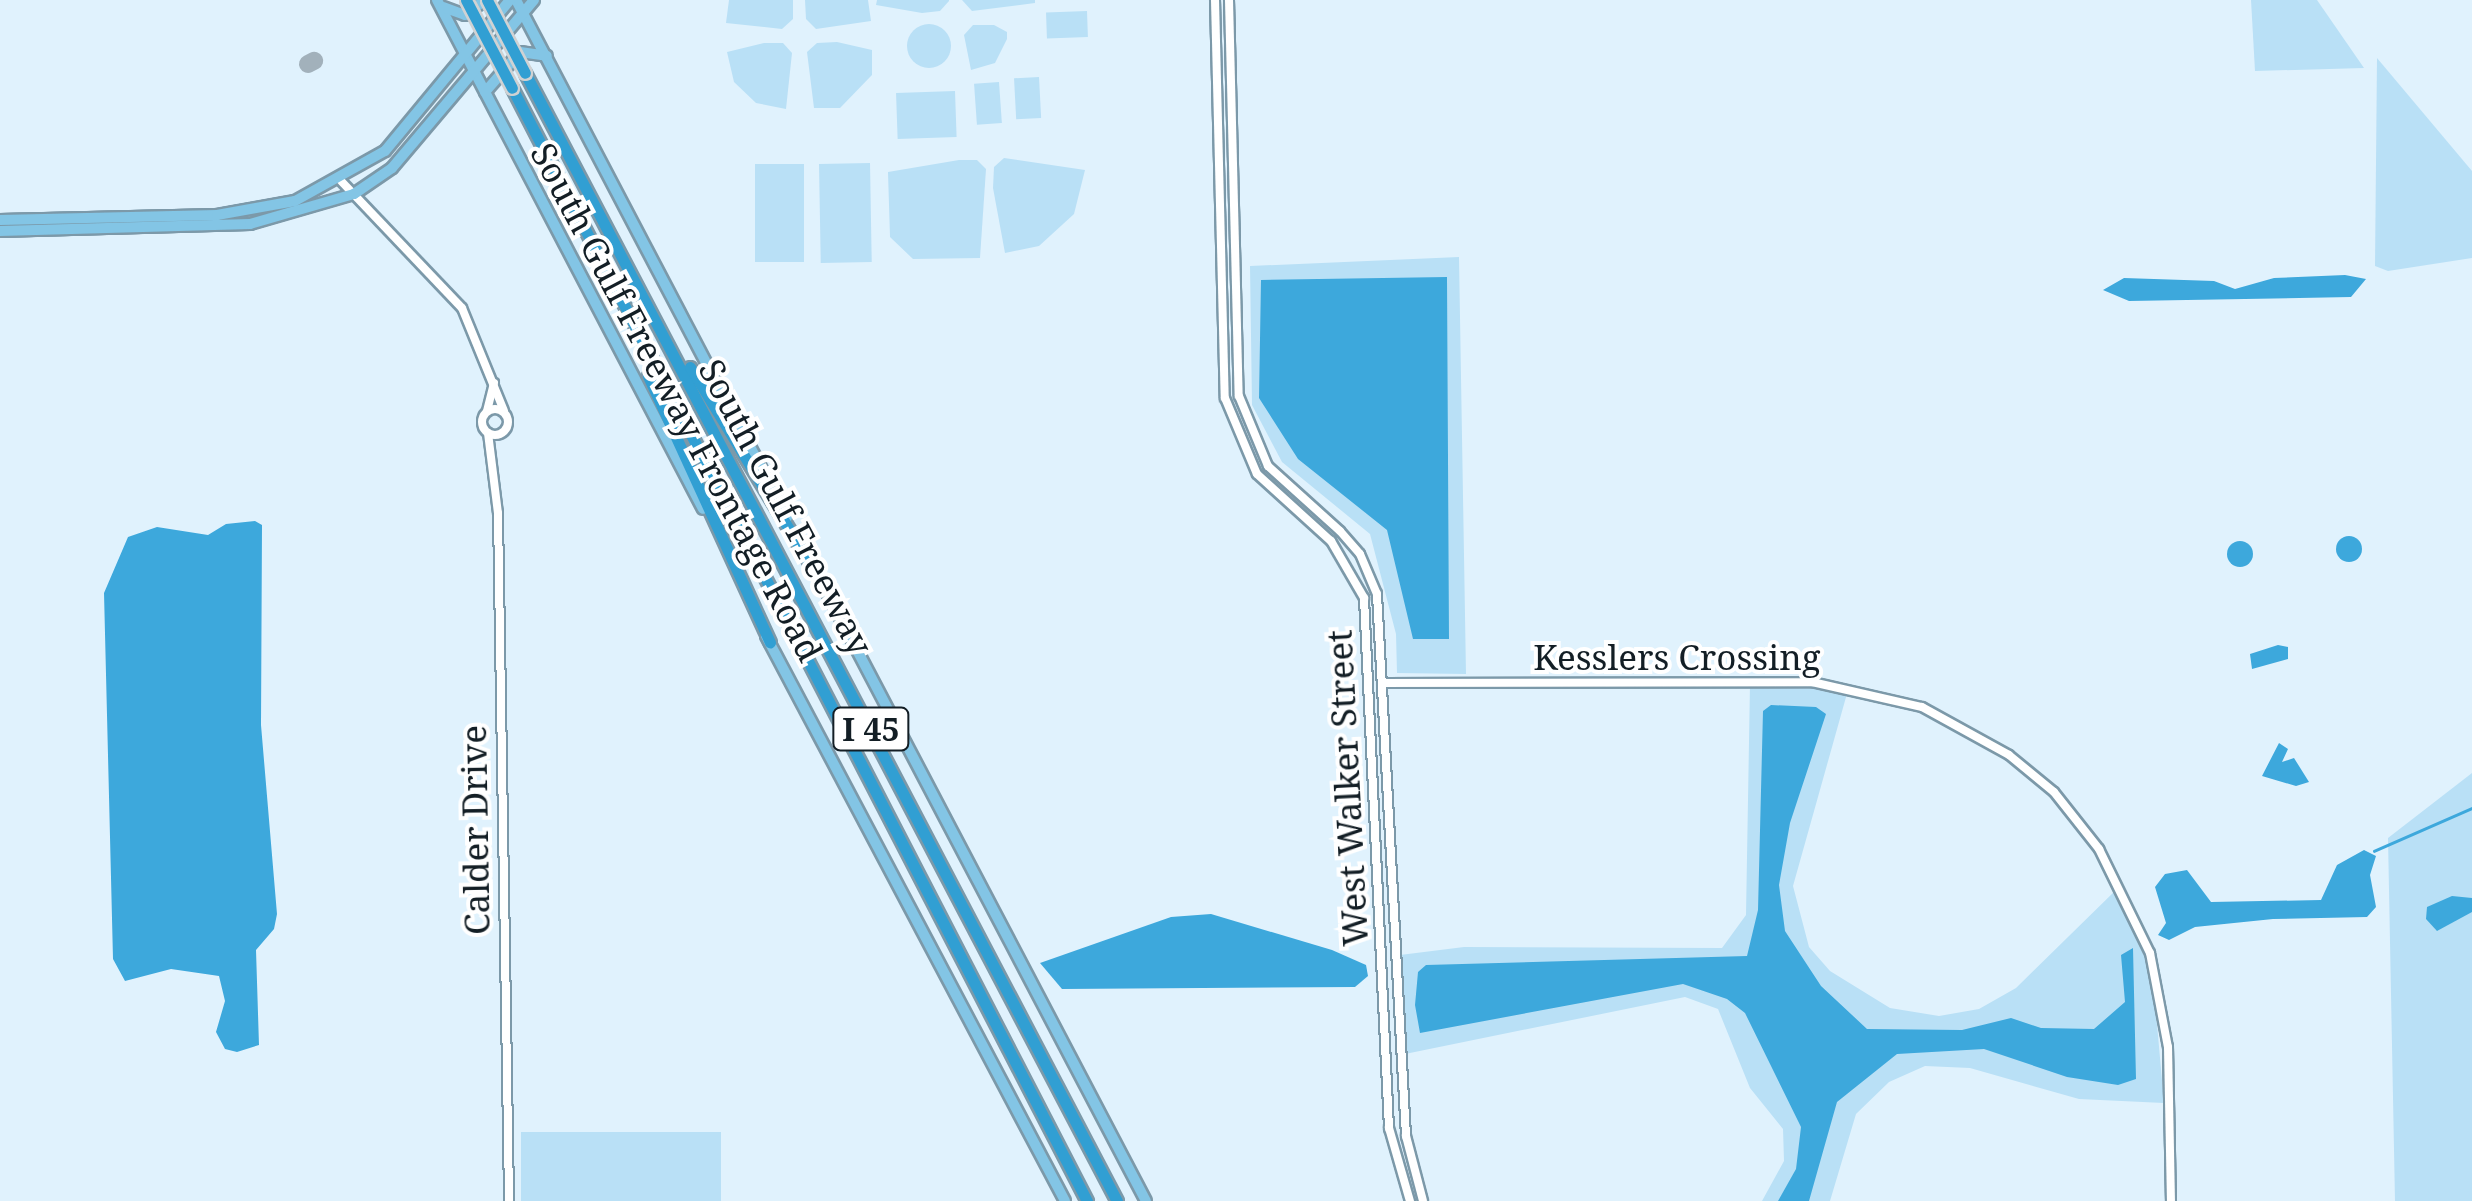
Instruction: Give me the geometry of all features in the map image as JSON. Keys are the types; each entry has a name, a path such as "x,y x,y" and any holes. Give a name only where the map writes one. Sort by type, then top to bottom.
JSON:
{"highway":[{"name":"South Gulf Freeway","path":"466,0 1087,1201"},
{"name":"South Gulf Freeway","path":"486,0 1118,1201"},
{"path":"565,195 770,642"},
{"path":"623,257 643,278 818,577"}],"main road":[{"path":"438,2 465,16 486,0"},
{"path":"0,220 243,212 295,201 341,181 384,151 513,0"},
{"name":"South Gulf Freeway Frontage Road","path":"513,0 547,56 1146,1201"},
{"path":"0,232 247,224 354,194 392,168 534,0"},
{"name":"South Gulf Freeway Frontage Road","path":"438,2 1065,1201"},
{"path":"485,92 520,52 547,56"}],"street":[{"name":"West Walker Street","path":"1215,0 1226,398 1257,474 1348,562 1364,598 1372,683 1389,1128 1410,1201"},
{"name":"West Walker Street","path":"1229,0 1239,396 1268,466 1360,554 1377,594 1385,683 1406,1136 1423,1201"},
{"path":"341,181 462,308 504,411 505,431 488,433"},
{"path":"494,383 487,411 504,411"},
{"name":"Calder Drive","path":"487,411 482,422 495,457 508,1201"},
{"name":"Calder Drive","path":"495,457 505,431"},
{"name":"Kesslers Crossing","path":"1372,683 1812,682 1922,708 2009,755 2054,792 2099,849 2150,954 2168,1048 2171,1201"}],"shaded area":[{"path":"729,0 793,0 793,19 782,29 726,23"},
{"path":"805,0 868,0 871,21 816,29 806,19"},
{"path":"877,0 949,1 940,11 922,13 876,5"},
{"path":"962,0 1035,0 1035,3 972,11"},
{"path":"2251,0 2317,0 2364,68 2255,71"},
{"path":"1087,11 1088,37 1047,38 1046,12"},
{"path":"929,24 945,30 951,46 945,62 929,68 913,62 907,46 913,30"},
{"path":"973,25 994,25 1007,32 1007,39 995,63 971,70 964,35"},
{"path":"837,42 872,50 872,75 840,108 814,108 807,52 817,43"},
{"path":"764,43 783,43 792,53 786,109 756,103 734,82 727,52"},
{"path":"2377,58 2472,171 2472,258 2388,271 2375,266"},
{"path":"1039,77 1041,118 1016,119 1014,78"},
{"path":"999,82 1002,123 977,125 974,84"},
{"path":"955,91 957,137 898,139 896,93"},
{"path":"1004,158 1085,170 1074,214 1039,246 1005,253 993,188 994,167"},
{"path":"977,160 986,169 980,258 913,259 890,237 888,172"},
{"path":"870,163 872,262 821,263 819,164"},
{"path":"755,164 804,164 804,262 755,262"},
{"path":"1459,257 1466,674 1397,673 1396,634 1370,534 1282,462 1252,405 1250,266"},
{"path":"1750,684 1848,690 1793,886 1809,947 1830,971 1890,1008 1939,1016 1979,1009 2016,988 2118,888 2153,979 2164,1103 2079,1099 1970,1068 1925,1066 1889,1082 1856,1114 1830,1201 1762,1201 1784,1161 1783,1129 1750,1088 1718,1009 1685,997 1405,1054 1400,955 1464,947 1722,948 1746,915"},
{"path":"2472,773 2472,1201 2395,1201 2388,838"},
{"path":"521,1132 721,1132 721,1201 521,1201"}],"water":[{"path":"2345,275 2366,279 2351,297 2129,301 2103,290 2124,278 2214,281 2235,289 2274,278"},
{"path":"1447,277 1449,639 1413,639 1387,530 1298,459 1259,398 1261,280"},
{"path":"255,521 262,525 261,725 277,914 274,929 256,950 259,1045 237,1052 225,1049 216,1032 225,1001 219,976 171,969 125,981 113,959 104,593 128,537 157,527 208,535 226,524"},
{"path":"2349,536 2358,540 2362,549 2358,558 2349,562 2340,558 2336,549 2340,540"},
{"path":"2240,541 2249,545 2253,554 2249,563 2240,567 2231,563 2227,554 2231,545"},
{"path":"2278,645 2288,647 2288,659 2252,669 2250,654"},
{"path":"1771,705 1816,707 1826,714 1790,823 1779,885 1785,931 1821,986 1867,1029 1962,1030 2011,1018 2041,1028 2094,1029 2125,1002 2121,955 2133,948 2136,1079 2118,1085 2067,1077 1984,1049 1897,1054 1837,1102 1809,1201 1778,1201 1796,1169 1801,1127 1745,1013 1727,999 1683,984 1420,1033 1415,1005 1418,972 1426,965 1747,956 1758,910 1763,711"},
{"path":"2279,743 2288,749 2282,762 2294,758 2309,782 2296,786 2262,776"},
{"path":"2364,850 2376,856 2370,875 2376,907 2367,917 2273,919 2195,927 2169,940 2158,935 2166,923 2155,887 2165,874 2187,870 2211,902 2321,900 2337,865"},
{"path":"2452,896 2472,898 2472,912 2437,931 2426,919 2427,907"},
{"path":"1211,914 1332,950 1366,965 1368,976 1355,987 1062,989 1040,963 1171,917"}],"waterway":[{"path":"2374,851 2472,808"}],"taxiway":[{"path":"308,64 314,61"}]}
